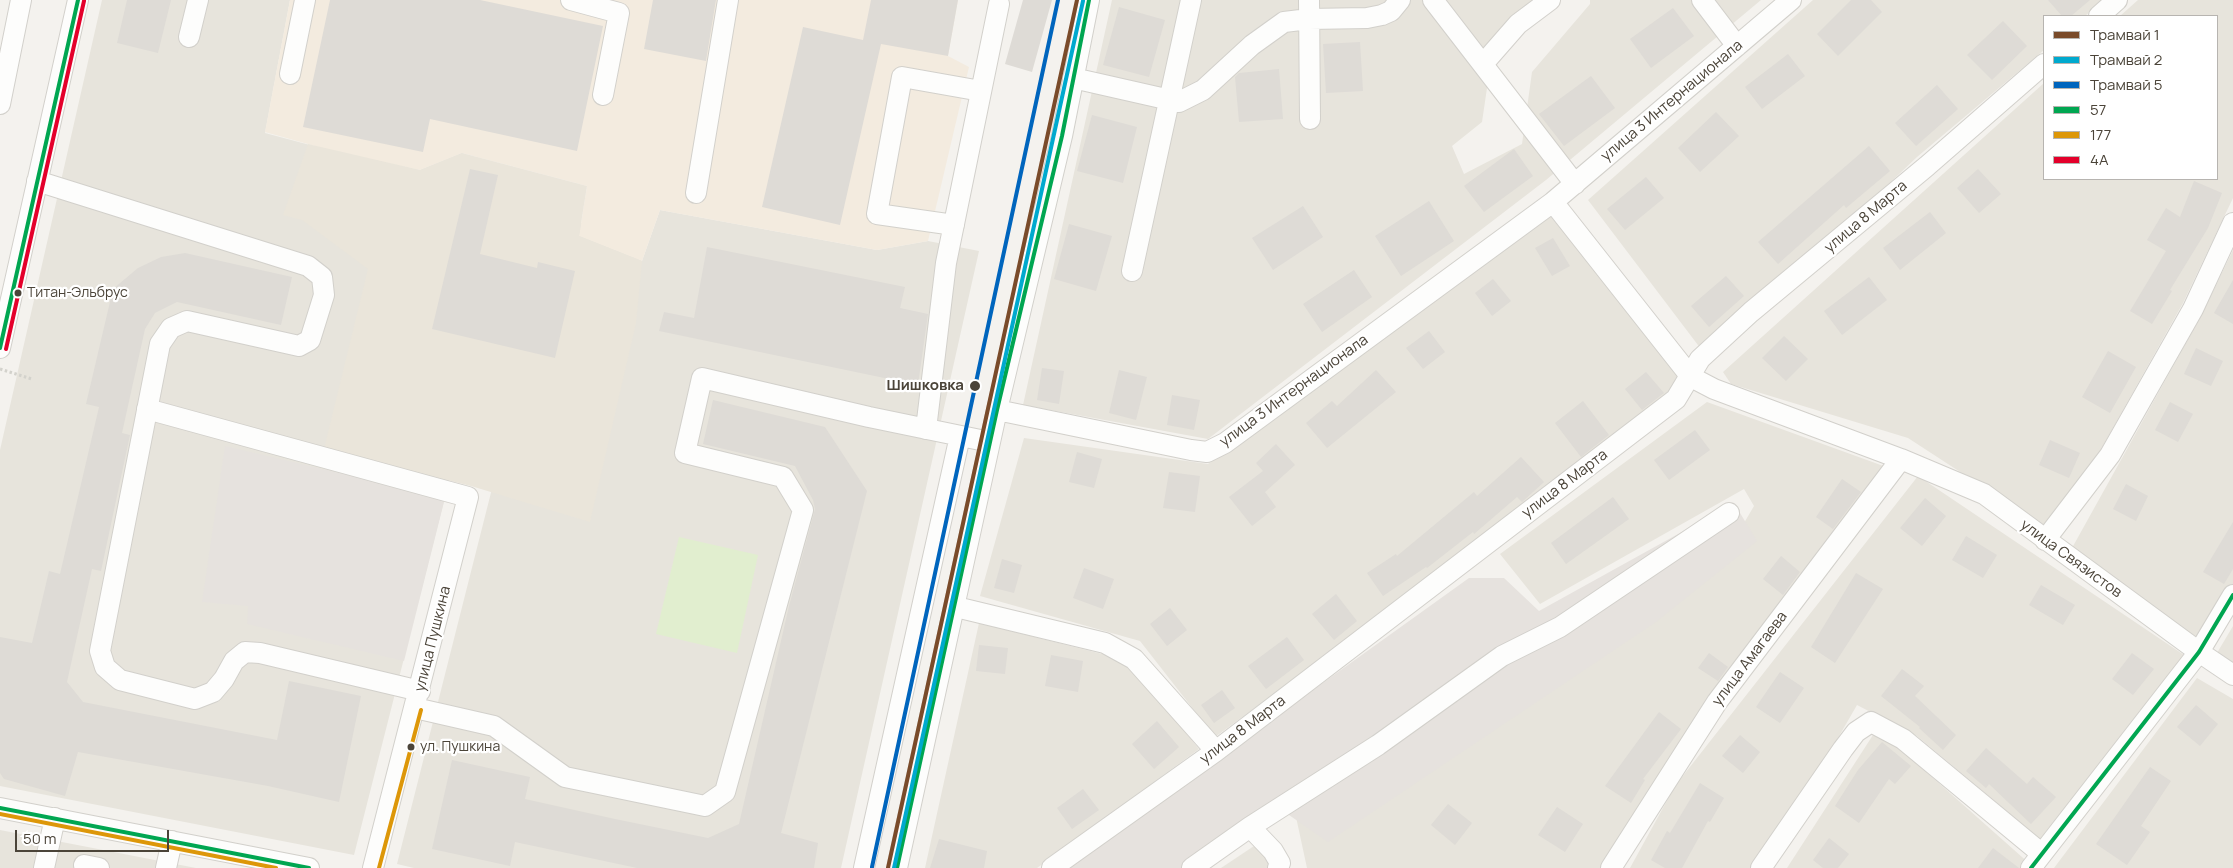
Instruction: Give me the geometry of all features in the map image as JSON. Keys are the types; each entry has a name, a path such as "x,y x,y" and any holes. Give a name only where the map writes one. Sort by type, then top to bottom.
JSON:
{"street":[{"path":"0,104 21,0"},
{"path":"0,348 4,304 37,181 78,0"},
{"path":"188,37 198,0"},
{"path":"290,74 305,0"},
{"path":"571,0 619,13 602,95"},
{"path":"696,193 728,0"},
{"path":"897,868 956,607 997,410 1060,145 1089,0"},
{"path":"1132,271 1191,0"},
{"path":"1073,78 1179,102 1203,90 1252,45 1284,22 1309,9 1353,18 1382,15 1391,11 1400,0"},
{"path":"1434,0 1575,184"},
{"path":"1483,64 1518,24 1550,0"},
{"path":"1702,0 1737,46"},
{"name":"улица 3 Интернационала","path":"997,410 1207,452 1225,443 1553,202 1791,0"},
{"path":"2099,15 2117,0"},
{"path":"926,429 946,262 999,4"},
{"path":"1309,9 1310,119"},
{"name":"улица 8 Марта","path":"1052,868 1216,751 1676,399 1691,377 1700,359 1751,312 1928,166 2043,65"},
{"path":"954,225 877,214 902,77 981,92"},
{"path":"37,181 308,266 322,277 324,295 310,340 299,346 186,321 171,328 160,344 100,652 106,667 120,680 195,699 213,692 224,679 234,661 245,652 260,653 417,699 494,726 565,777 706,806 725,792 804,510 783,477 685,453 702,378 990,442"},
{"path":"1553,202 1691,377"},
{"path":"2045,540 2110,455 2193,309 2233,223"},
{"name":"улица Связистов","path":"1691,377 1714,389 1901,459 1984,494 2233,675"},
{"name":"улица Пушкина","path":"147,409 468,497 373,868"},
{"path":"864,868 960,436"},
{"name":"улица Амагаева","path":"1611,868 1718,702 1901,459"},
{"path":"1192,868 1250,827 1378,745 1502,656 1560,627 1729,513"},
{"path":"1761,868 1843,749 1856,732 1870,722 1903,739 2036,861 2199,652 2233,595"},
{"path":"956,607 1105,643 1134,658 1216,751"},
{"path":"0,808 309,868"},
{"path":"44,868 55,818"},
{"path":"1250,827 1273,851 1280,863 1278,868"},
{"path":"166,868 172,841"}],"path":[{"path":"0,369 32,379"}],"shaded area":[{"path":"102,0 290,0 265,133 340,153 420,170 462,153 642,261 660,210 877,250 928,241 979,251 841,868 414,868 397,864 521,374 479,363 354,855 0,786 0,450"},
{"path":"290,0 958,0 948,56 969,67 928,241 877,250 660,210 642,261 579,236 587,186 462,153 420,170 340,153 265,132"},
{"path":"1112,0 1538,0 1492,54 1482,122 1452,146 1464,174 1522,144 1532,72 1590,4 1590,0 1761,0 1546,180 1208,439 1023,405"},
{"path":"1813,0 2104,0 2086,15 2043,15 2043,51 1917,157 1707,357 1588,200"},
{"path":"2138,0 2233,0 2233,198 2183,303 2054,533 1908,438 1731,384 1723,372 2043,84 2043,180 2218,180 2218,15 2121,15"},
{"path":"308,144 420,170 462,153 587,186 579,236 642,261 636,323 590,522 471,486 324,449 368,269 302,220 283,215"},
{"path":"1559,209 1691,369 1673,402 1215,737 1140,641 980,596 1024,438 1208,464"},
{"path":"2233,250 2233,585 2200,643 2072,548 2201,316"},
{"path":"1707,402 1900,472 1661,773 1608,868 1307,868 1296,817 1744,523 1754,506 1744,489 1540,604 1500,554"},
{"path":"225,446 445,498 404,661 247,624 248,606 202,602"},
{"path":"1918,476 2187,657 2040,839 1917,736 1857,705 1763,868 1630,868 1675,786"},
{"path":"1734,503 1757,541 1656,622 1328,842 1276,806 1185,868 1065,868 1469,578 1504,578 1539,611"},
{"path":"979,623 1126,660 1199,749 1037,868 925,868"},
{"path":"2233,626 2233,664 2217,653"},
{"path":"2197,678 2233,699 2233,868 2054,868"},
{"path":"1873,735 1897,746 2031,865 2029,868 1787,868"},
{"path":"0,830 196,868 0,868"},
{"path":"1260,842 1282,868 1221,868"}],"green space":[{"path":"679,537 758,555 737,653 656,634"}],"building":[{"path":"127,0 171,0 158,53 117,43"},
{"path":"330,0 480,0 603,26 577,151 430,119 423,152 303,127"},
{"path":"653,0 716,0 706,61 644,49"},
{"path":"871,0 958,0 948,56 881,44 840,225 762,207 803,27 863,40"},
{"path":"1023,0 1052,0 1032,72 1005,64"},
{"path":"1851,0 1871,0 1882,12 1838,56 1817,34"},
{"path":"2048,0 2090,0 2072,15 2061,15"},
{"path":"1119,7 1165,20 1149,77 1103,65"},
{"path":"1673,8 1694,36 1651,68 1630,39"},
{"path":"2003,21 2027,46 1992,80 1967,55"},
{"path":"1360,42 1363,91 1326,93 1323,44"},
{"path":"1788,54 1805,76 1762,109 1745,87"},
{"path":"1279,69 1283,119 1239,122 1235,77 1239,73"},
{"path":"1591,76 1615,108 1564,146 1539,114"},
{"path":"1937,85 1958,109 1916,146 1895,123"},
{"path":"1716,112 1739,136 1700,172 1678,148"},
{"path":"1092,115 1137,127 1123,183 1077,171"},
{"path":"1869,146 1890,171 1846,208 1844,205 1778,264 1758,242"},
{"path":"1514,149 1533,176 1484,212 1464,186"},
{"path":"470,169 498,175 480,254 537,268 538,262 575,271 555,358 432,329"},
{"path":"1978,169 2001,194 1979,213 1957,188"},
{"path":"1646,177 1664,198 1625,230 1607,209"},
{"path":"2194,181 2222,193 2208,228 2170,290 2172,291 2152,324 2130,311 2166,251 2147,240 2166,208 2180,217"},
{"path":"1429,201 1454,241 1401,276 1375,236"},
{"path":"1303,206 1323,237 1273,270 1252,238"},
{"path":"1930,212 1946,233 1900,270 1883,248"},
{"path":"1069,224 1112,236 1096,291 1054,279"},
{"path":"1553,238 1570,266 1552,276 1535,248"},
{"path":"707,247 905,287 900,308 928,314 918,385 659,331 664,312 694,318"},
{"path":"185,253 292,277 281,325 177,302 155,313 145,329 122,433 130,435 101,571 92,569 67,682 83,702 277,740 289,681 361,696 339,802 268,786 78,752 65,796 4,779 0,773 0,637 32,643 49,571 60,574 99,407 86,404 113,289 138,268 161,257"},
{"path":"1354,270 1372,297 1322,332 1303,304"},
{"path":"1726,276 1744,296 1709,327 1691,306"},
{"path":"1869,277 1887,300 1842,335 1824,311"},
{"path":"1493,279 1511,301 1492,316 1475,293"},
{"path":"2233,280 2233,324 2214,313"},
{"path":"1429,331 1445,352 1423,369 1406,348"},
{"path":"1784,336 1808,359 1786,381 1762,358"},
{"path":"2196,348 2223,361 2211,386 2184,374"},
{"path":"2108,351 2136,367 2110,413 2082,397"},
{"path":"1042,368 1064,371 1059,404 1037,400"},
{"path":"1119,370 1147,377 1136,420 1109,413"},
{"path":"1376,370 1396,392 1327,448 1306,423 1332,401 1337,406"},
{"path":"1646,372 1664,393 1642,410 1625,389"},
{"path":"1172,395 1200,400 1194,430 1167,425"},
{"path":"713,400 825,427 867,491 781,833 818,843 814,868 637,868 515,842 510,866 432,849 452,760 530,777 525,799 708,838 739,824 789,606 815,509 813,500 795,466 703,444"},
{"path":"1583,401 1609,435 1581,457 1555,423"},
{"path":"2170,402 2193,414 2178,442 2155,430"},
{"path":"1695,430 1710,450 1669,480 1654,460"},
{"path":"2050,440 2080,453 2069,478 2039,465"},
{"path":"1276,444 1295,465 1265,492 1276,507 1252,526 1229,497 1263,471 1256,463"},
{"path":"1077,452 1102,459 1094,488 1069,482"},
{"path":"1521,457 1544,482 1522,502 1517,497 1474,534 1473,532 1427,568 1383,596 1367,573 1396,554 1397,556 1474,492 1477,496"},
{"path":"1169,472 1200,476 1195,512 1163,508"},
{"path":"1842,479 1861,492 1833,529 1816,517"},
{"path":"2126,484 2148,496 2136,521 2113,509"},
{"path":"1613,497 1629,519 1566,564 1551,543"},
{"path":"1925,498 1946,516 1922,546 1900,528"},
{"path":"2233,522 2233,569 2224,584 2203,572"},
{"path":"1966,536 1997,555 1983,578 1952,560"},
{"path":"1781,556 1800,572 1783,595 1763,579"},
{"path":"1002,559 1022,565 1014,593 994,588"},
{"path":"1084,568 1114,579 1103,609 1073,598"},
{"path":"1856,573 1883,589 1835,663 1811,647"},
{"path":"2041,585 2075,605 2063,625 2029,605"},
{"path":"1336,594 1357,621 1334,640 1312,614"},
{"path":"1170,608 1187,630 1167,646 1150,624"},
{"path":"1287,637 1304,660 1266,689 1248,666"},
{"path":"979,645 1008,648 1005,674 976,671"},
{"path":"1709,653 1728,667 1718,681 1698,668"},
{"path":"2132,653 2154,669 2133,695 2112,679"},
{"path":"1051,655 1083,661 1078,692 1045,686"},
{"path":"1902,669 1924,686 1915,696 1956,735 1943,750 1920,727 1881,696"},
{"path":"1780,672 1804,688 1780,723 1756,707"},
{"path":"1222,690 1235,708 1214,723 1201,705"},
{"path":"2196,705 2218,724 2200,746 2177,727"},
{"path":"1659,712 1681,729 1643,779 1645,780 1631,803 1605,786"},
{"path":"1157,721 1179,747 1154,769 1132,744"},
{"path":"1740,735 1760,752 1743,773 1722,756"},
{"path":"1882,742 1911,766 1895,784 1889,779 1859,823 1835,806 1858,770"},
{"path":"1986,748 2027,784 2033,777 2056,797 2031,824 1989,784 1986,788 1966,771"},
{"path":"2150,767 2171,781 2141,826 2150,832 2127,865 2096,844"},
{"path":"1700,783 1724,798 1710,822 1708,821 1682,868 1665,868 1651,860 1667,831 1670,833"},
{"path":"1083,789 1099,810 1072,829 1057,808"},
{"path":"1448,804 1472,823 1455,845 1431,825"},
{"path":"1557,807 1583,824 1565,852 1538,835"},
{"path":"1829,838 1849,854 1838,868 1823,868 1813,860"},
{"path":"939,839 987,851 984,868 930,868"},
{"path":"1993,848 2019,868 1978,868"}],"tram line":[{"name":"5","path":"872,867 1058,0"},
{"name":"1","path":"888,868 1077,0"},
{"name":"2","path":"894,868 1083,1"}],"transit line":[{"name":"57","path":"0,348 78,0"},
{"name":"57","path":"897,868 997,410 1062,136 1089,0"},
{"name":"4А","path":"6,349 84,1"},
{"name":"57","path":"2031,868 2199,652 2233,595"},
{"name":"177","path":"379,868 421,710"},
{"name":"57","path":"0,808 309,868"},
{"name":"177","path":"0,814 276,868"}],"place":[{"name":"Титан-Эльбрус","path":"18,293"},
{"name":"Шишковка","path":"975,386"},
{"name":"ул. Пушкина","path":"411,747"}]}
